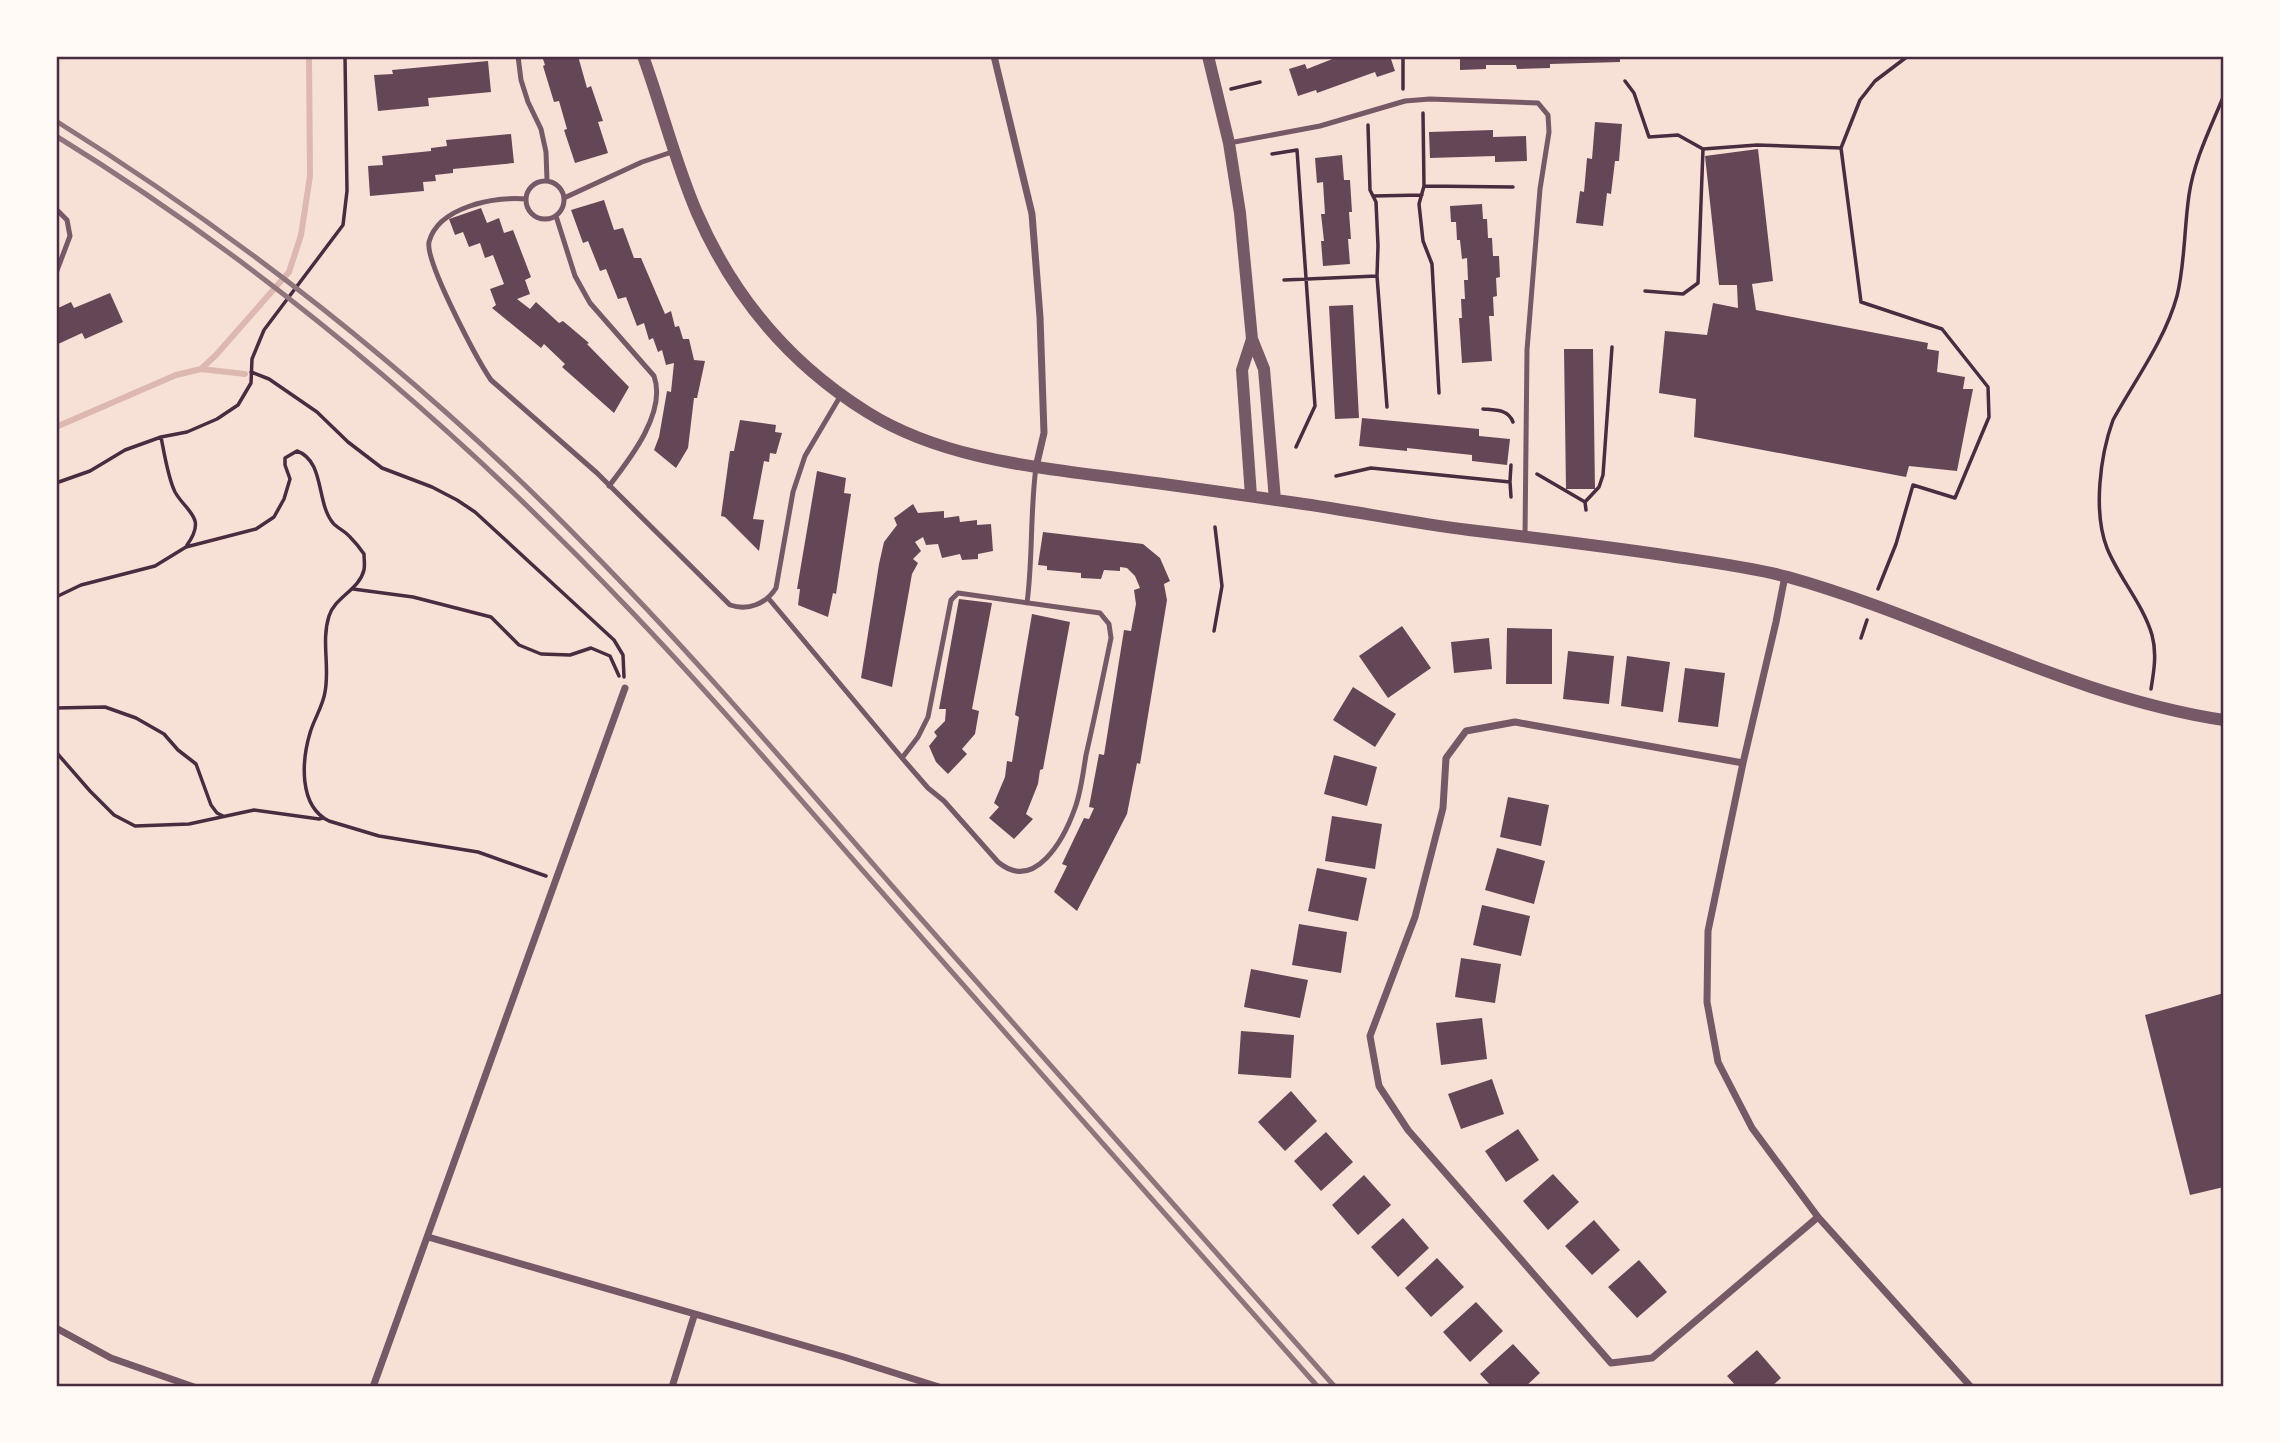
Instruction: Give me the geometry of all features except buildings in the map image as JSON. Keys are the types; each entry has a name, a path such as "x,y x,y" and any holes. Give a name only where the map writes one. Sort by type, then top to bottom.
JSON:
{"street":[{"path":"643,56 696,211 725,270 757,317 802,364 841,395 872,416 920,438 966,453 1036,467 1251,496 1467,530 1715,562 1785,576 1873,605 2059,676 2148,705 2224,720"},
{"path":"994,56 1032,214 1040,317 1044,433 1036,467"},
{"path":"1208,56 1229,143 1240,213 1252,339 1264,369 1275,500"},
{"path":"1251,496 1242,370 1252,339"},
{"path":"1785,576 1708,931 1707,1002 1718,1062 1752,1128 1818,1217 1971,1387"},
{"path":"373,1387 625,688"},
{"path":"1743,763 1514,722 1466,731 1446,758 1443,808 1415,917 1370,1037 1379,1086 1408,1130 1611,1363 1653,1359 1818,1217"},
{"path":"428,1237 939,1387"},
{"path":"672,1387 694,1316"},
{"path":"56,1328 111,1358 194,1387"}],"lane":[{"path":"518,56 528,102 541,129 547,180"},
{"path":"1229,143 1320,126 1405,101 1430,99 1538,103 1548,115 1549,132 1540,189 1527,349 1525,536"},
{"path":"564,198 675,150"},
{"path":"547,180 558,185 565,194 564,198 564,207 556,216 544,219 532,215 526,204 527,193 535,183 547,180"},
{"path":"526,198 472,206 451,213 435,229 428,245 436,271 480,364 491,380 609,486 730,605 740,608 769,599 776,588 793,492 805,456 841,395"},
{"path":"56,209 67,220 70,236 56,273"},
{"path":"556,216 575,276 590,303 654,376 658,386 652,414 634,454 609,486"},
{"path":"1027,603 1031,572 1031,500 1036,467"},
{"path":"769,599 902,758 1006,869 1018,872 1035,868 1046,860 1063,836 1076,807 1111,638 1109,624 1100,613 958,593 951,600 928,717 918,737 902,758"}],"path":[{"path":"56,483 90,471 125,450 161,437 187,432 217,419 238,405 251,383 252,359 264,330 343,225 347,191 345,56"},
{"path":"1402,56 1403,89"},
{"path":"1878,589 1896,544 1913,485 1955,498 1989,416 1988,387 1942,329 1861,302 1841,148 1860,100 1875,81 1908,56"},
{"path":"1625,81 1634,93 1649,137 1678,135 1703,149 1757,145 1841,148"},
{"path":"1218,92 1260,82"},
{"path":"2148,705 2154,671 2152,635 2106,546 2101,516 2100,480 2113,420 2155,346 2176,298 2189,193 2196,164 2224,94"},
{"path":"1423,113 1424,186 1419,204 1423,241 1432,264 1439,393"},
{"path":"1378,121 1367,124 1370,190 1376,202 1377,276 1387,407"},
{"path":"1645,291 1683,294 1698,283 1703,149"},
{"path":"1272,154 1297,150 1315,406 1296,447"},
{"path":"1424,186 1513,187"},
{"path":"1373,196 1422,195"},
{"path":"1284,280 1377,276"},
{"path":"1586,510 1586,502 1599,487 1603,475 1612,348"},
{"path":"251,372 269,379 317,412 348,442 382,468 432,487 475,512 614,640 623,656 625,688"},
{"path":"1483,409 1509,415 1514,425"},
{"path":"161,437 175,491 190,509 196,522 194,536 186,547"},
{"path":"56,597 81,585 155,566 186,547 256,529 274,517 284,499 290,479 285,458 297,451 303,453 310,461 331,522 350,536 364,554 364,572 353,589 339,599 329,616 325,641 325,694 310,732 305,760 304,785 314,808 323,818"},
{"path":"1511,500 1512,459"},
{"path":"1336,476 1371,468 1510,482"},
{"path":"1535,473 1586,502"},
{"path":"1214,631 1222,586 1215,527"},
{"path":"353,589 413,597 491,617 519,645 541,654 570,655 591,648 610,656 625,688"},
{"path":"1861,638 1868,618"},
{"path":"56,708 105,707 136,718 164,734 196,764 211,805 217,813 224,816"},
{"path":"56,752 114,814 135,827 189,824 254,810 323,818 379,836 478,852 556,880"}],"waterway":[{"path":"56,427 176,375 201,369 289,272 301,235 310,176 309,56"},
{"path":"201,369 245,374"}],"railway":[{"path":"56,121 198,215 266,265 399,372 526,486 710,677 1335,1387"},
{"path":"56,136 134,186 285,295 428,414 563,542 724,712 1318,1387"}]}
